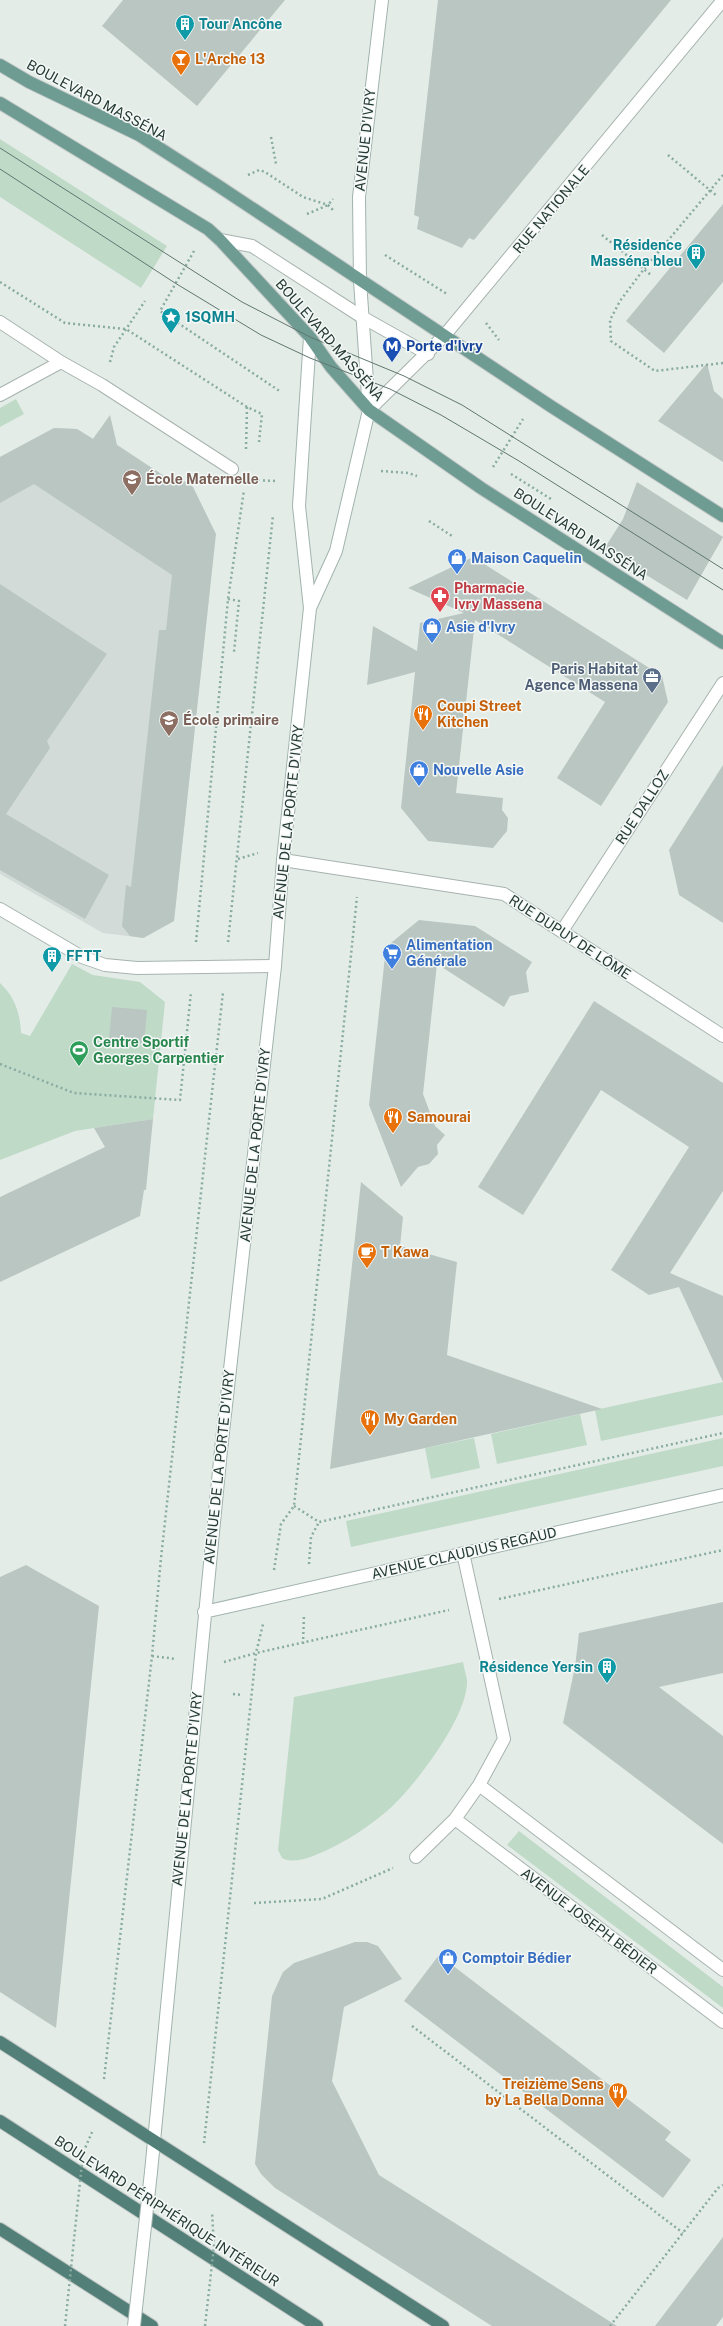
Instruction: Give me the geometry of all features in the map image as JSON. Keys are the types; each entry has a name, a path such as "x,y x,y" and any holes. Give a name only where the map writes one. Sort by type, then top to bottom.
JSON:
{"highway":[{"path":"0,2042 443,2326"},
{"name":"BOULEVARD PÉRIPHÉRIQUE INTÉRIEUR","path":"0,2121 317,2326"},
{"path":"0,2229 152,2326"}],"main road":[{"name":"BOULEVARD MASSÉNA","path":"0,65 29,82 139,135 537,397 723,516"},
{"name":"BOULEVARD MASSÉNA","path":"0,103 208,229 220,240 310,338 331,367 369,410 481,488 723,643"}],"street":[{"name":"AVENUE D'IVRY","path":"360,281 359,196 382,0"},
{"name":"RUE NATIONALE","path":"369,410 428,354 444,336 723,0"},
{"path":"220,240 252,246 362,317 428,354"},
{"name":"AVENUE DE LA PORTE D'IVRY","path":"310,608 336,551 369,410 360,281"},
{"path":"0,322 61,362 102,385 232,469"},
{"name":"AVENUE DE LA PORTE D'IVRY","path":"134,2326 151,2172 204,1612 275,966 283,860 310,608 299,506 310,338"},
{"path":"0,395 61,362"},
{"name":"RUE DALLOZ","path":"562,931 723,683"},
{"name":"RUE DUPUY DE LÔME","path":"283,860 504,894 723,1036"},
{"path":"0,909 82,956 106,965 137,968 275,966"},
{"name":"AVENUE CLAUDIUS REGAUD","path":"204,1612 723,1495"},
{"path":"416,1857 455,1819 479,1786 504,1739 463,1553"},
{"path":"479,1786 723,1970"},
{"name":"AVENUE JOSEPH BÉDIER","path":"455,1819 723,2022"}],"path":[{"path":"271,137 276,164"},
{"path":"668,155 716,196"},
{"path":"243,178 259,170 303,197 316,200"},
{"path":"723,175 644,269 620,301 610,320 611,341 655,371 723,363"},
{"path":"602,235 651,275"},
{"path":"192,254 160,311 278,388"},
{"path":"384,254 448,295"},
{"path":"0,282 65,323 126,329 247,407 262,414 259,442"},
{"path":"109,369 114,347 145,301"},
{"path":"481,488 537,397"},
{"path":"246,451 247,407"},
{"path":"232,469 246,480 284,482"},
{"path":"276,489 277,474"},
{"path":"511,474 551,499"},
{"path":"196,946 228,599 246,480"},
{"path":"227,949 273,512"},
{"path":"429,521 452,536"},
{"path":"228,599 239,601 234,652"},
{"path":"281,1524 294,1506 359,872"},
{"path":"0,1064 74,1093 180,1100 192,985"},
{"path":"107,2067 224,986"},
{"path":"294,1506 319,1522 723,1433"},
{"path":"311,1544 311,1537 319,1522"},
{"path":"494,1600 723,1550"},
{"path":"230,1662 256,1653 303,1644 454,1609"},
{"path":"303,1644 304,1621"},
{"path":"203,2144 256,1653"},
{"path":"152,1656 168,1658"},
{"path":"233,1694 242,1694"},
{"path":"254,1903 322,1899 384,1873 416,1857"},
{"path":"412,2026 682,2233"},
{"path":"65,2326 84,2153 92,2132"},
{"path":"610,2326 682,2233 723,2185"},
{"path":"205,2326 214,2246 212,2212"}],"shaded area":[{"path":"54,428 77,429 93,439 99,430 106,431 115,436 116,444 175,483 184,481 193,487 210,588 174,921 144,938 103,933 0,874 0,457"}],"green space":[{"path":"0,139 167,246 141,288 0,197"},
{"path":"16,399 24,414 0,427 0,408"},
{"name":"Centre Sportif Georges Carpentier","path":"72,964 93,975 140,982 165,1002 153,1119 75,1131 0,1160 0,983 5,988 16,1006 21,1033 30,1036"},
{"path":"723,1382 723,1415 601,1441 595,1410"},
{"path":"580,1414 587,1445 497,1464 491,1434"},
{"path":"474,1438 480,1468 431,1479 425,1448"},
{"path":"723,1438 723,1466 351,1547 346,1521"},
{"path":"463,1662 467,1680 465,1695 459,1713 437,1751 410,1787 386,1812 365,1828 333,1847 304,1859 293,1861 282,1858 278,1850 294,1697"},
{"path":"519,1831 723,1987 723,2008 507,1845"}],"building":[{"name":"Tour Ancône","path":"123,0 285,0 197,106 102,26"},
{"path":"438,0 671,0 474,240 469,238 462,248 417,229 419,217 414,215"},
{"name":"Résidence Masséna bleu","path":"723,204 723,282 664,353 626,321"},
{"path":"707,363 714,391 723,399 723,462 658,421"},
{"path":"110,415 117,445 173,482 184,481 193,487 216,534 174,921 143,938 130,936 122,926 126,885 131,887 159,630 166,630 172,575 34,484 0,503 0,457 54,428 77,429 93,439"},
{"path":"637,482 723,537 687,600 604,549 623,519"},
{"path":"473,557 662,676 668,702 601,806 557,778 605,702 475,620 456,793 503,798 502,810 508,818 507,831 493,848 428,841 401,808 415,672 367,685 373,626 417,651 420,623 464,613 408,588"},
{"path":"0,584 107,654 47,741 50,748 6,814 109,875 85,919 0,870"},
{"path":"723,765 723,923 679,895 669,850"},
{"path":"419,920 475,926 532,962 526,972 529,992 510,996 504,1007 437,964 423,1094 435,1126 445,1135 437,1145 438,1154 429,1164 418,1167 401,1187 369,1105 386,947"},
{"path":"594,1001 723,1083 723,1191 670,1273 723,1296 723,1382 679,1287 649,1295 611,1270 689,1147 601,1090 523,1215 478,1187"},
{"path":"112,1007 147,1010 144,1044 109,1040"},
{"path":"153,1119 146,1190 144,1190 140,1216 0,1282 0,1197 105,1147 94,1128"},
{"path":"361,1182 403,1217 400,1246 457,1262 447,1355 602,1409 330,1469"},
{"path":"26,1565 99,1606 56,2028 0,1992 0,1577"},
{"path":"723,1602 723,1673 659,1687 723,1736 723,1844 563,1723 575,1667 579,1633"},
{"path":"355,1942 367,1942 378,1946 402,1979 344,2007 332,2081 379,2175 617,2326 492,2326 275,2188 261,2174 255,2164 272,1996 283,1972 294,1963"},
{"path":"439,1955 671,2132 665,2140 691,2160 663,2198 404,2001"},
{"path":"723,2237 723,2317 716,2326 655,2326"}],"tram line":[{"path":"0,148 242,302 310,337 404,376 462,405 723,569"},
{"path":"0,169 175,283 261,335 310,358 390,389 441,415 519,461 723,590"}],"place":[{"name":"Tour Ancône","path":"185,41"},
{"name":"L'Arche 13","path":"181,76"},
{"name":"Résidence Masséna bleu","path":"696,270"},
{"name":"1SQMH","path":"171,334"},
{"name":"Porte d'Ivry","path":"392,363"},
{"name":"École Maternelle","path":"132,496"},
{"name":"Maison Caquelin","path":"457,575"},
{"name":"Pharmacie Ivry Massena","path":"440,613"},
{"name":"Asie d'Ivry","path":"432,644"},
{"name":"Paris Habitat Agence Massena","path":"652,694"},
{"name":"Coupi Street Kitchen","path":"423,731"},
{"name":"École primaire","path":"169,737"},
{"name":"Nouvelle Asie","path":"419,787"},
{"name":"Alimentation Générale","path":"392,970"},
{"name":"FFTT","path":"52,973"},
{"name":"Centre Sportif Georges Carpentier","path":"79,1067"},
{"name":"Samourai","path":"393,1134"},
{"name":"T Kawa","path":"367,1269"},
{"name":"My Garden","path":"370,1436"},
{"name":"Résidence Yersin","path":"607,1684"},
{"name":"Comptoir Bédier","path":"448,1975"},
{"name":"Treizième Sens by La Bella Donna","path":"618,2109"}]}
